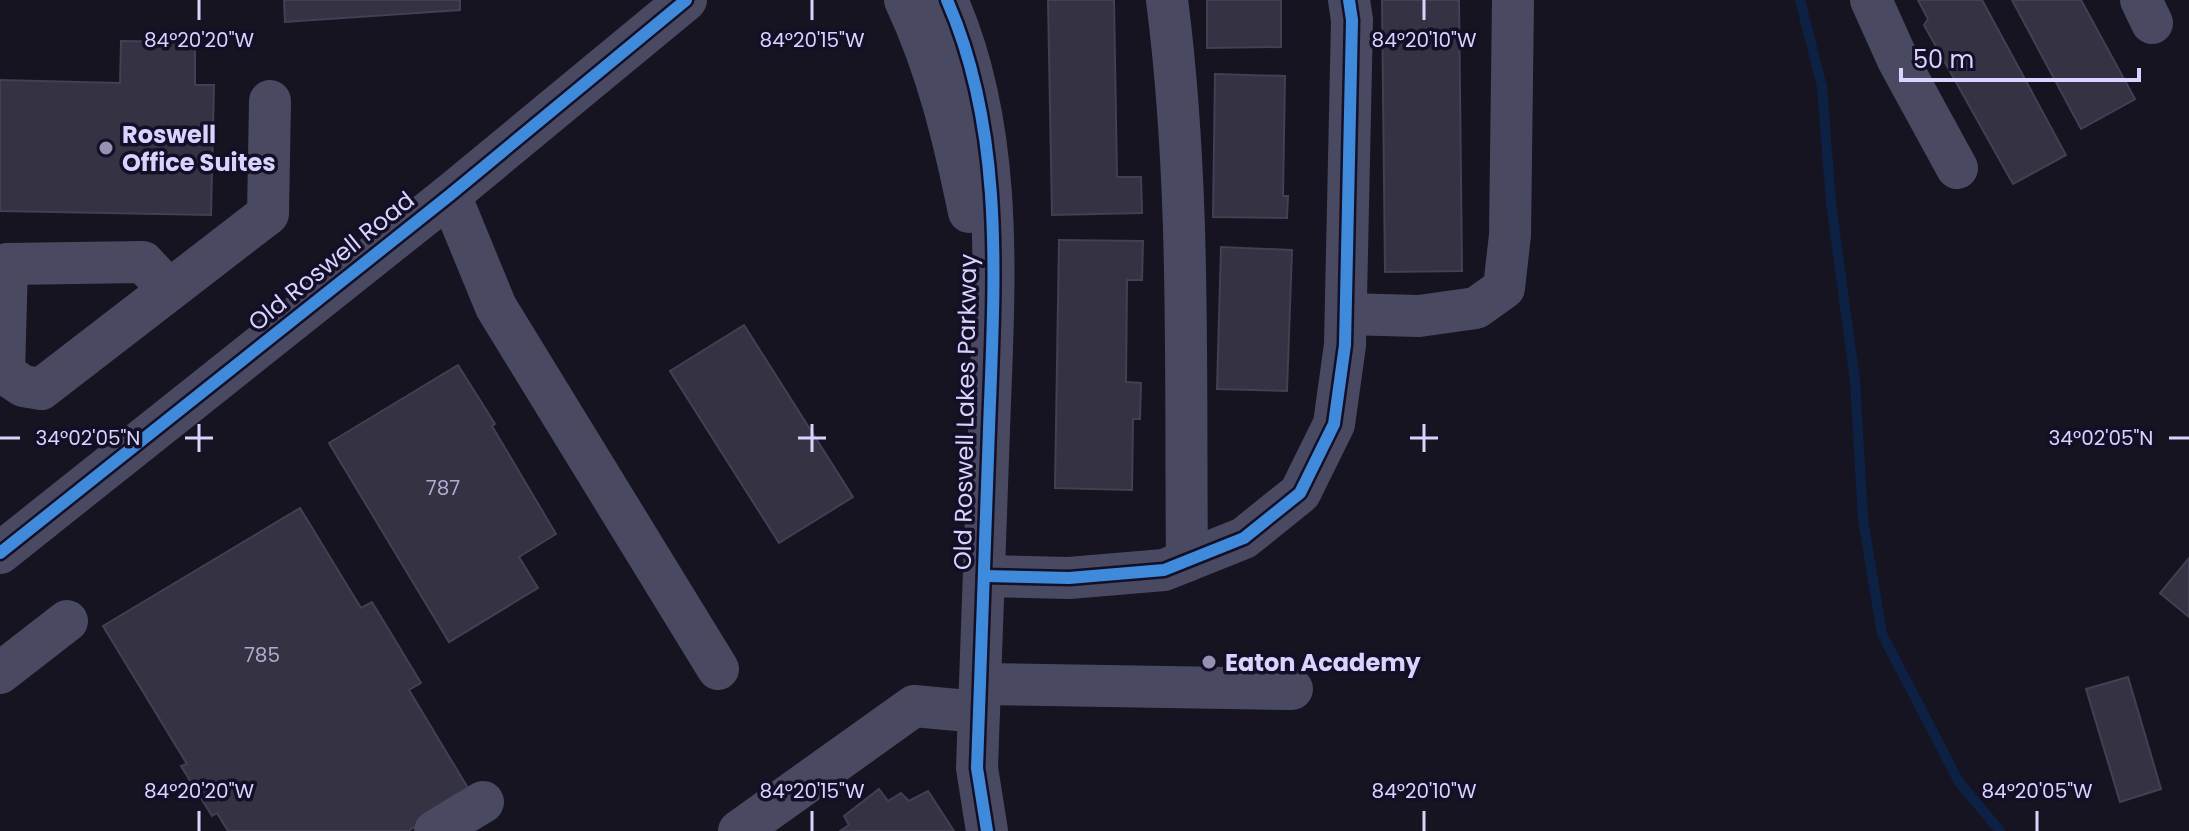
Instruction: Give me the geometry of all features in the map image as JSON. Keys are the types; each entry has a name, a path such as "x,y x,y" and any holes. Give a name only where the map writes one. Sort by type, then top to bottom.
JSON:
{"street":[{"name":"Old Roswell Lakes Parkway","path":"905,0 923,38 953,135 992,321"},
{"name":"Old Roswell Lakes Parkway","path":"947,0 974,76 984,129 990,188 992,321 977,768 987,831"},
{"path":"1167,0 1183,201 1187,561"},
{"path":"984,576 1069,578 1164,570 1244,538 1300,493 1334,424 1345,345 1352,20 1349,0"},
{"path":"1346,314 1419,316 1476,308 1504,288 1510,235 1513,0"},
{"path":"1871,0 1898,60 1957,168"},
{"name":"Old Roswell Road","path":"0,553 450,195 674,4"},
{"path":"169,290 143,262 7,264 2,373 23,386 41,389 268,214 270,101"},
{"path":"450,195 496,307 718,669"},
{"path":"0,673 67,621"},
{"path":"739,831 914,706 980,698 1292,689"},
{"path":"435,831 483,802"}],"building":[{"path":"284,0 460,0 460,10 285,22"},
{"path":"1048,0 1114,0 1117,177 1141,177 1142,213 1052,215"},
{"path":"1207,0 1281,0 1281,47 1207,48"},
{"path":"1382,0 1459,0 1462,271 1385,272"},
{"path":"1918,0 1982,0 2066,155 2013,184 1924,25 1928,19"},
{"path":"2012,0 2081,0 2135,99 2081,129"},
{"name":"Roswell Office Suites","path":"121,41 195,42 195,85 214,85 211,215 0,211 0,80 120,83"},
{"path":"1215,74 1285,76 1283,196 1288,196 1287,218 1213,217"},
{"path":"1059,240 1143,241 1142,280 1127,280 1126,382 1141,383 1140,419 1133,419 1132,490 1055,488"},
{"path":"1221,247 1292,250 1287,391 1217,389"},
{"path":"744,325 853,497 779,543 670,371"},
{"path":"458,365 495,424 492,426 556,534 519,557 538,588 449,642 329,443"},
{"path":"300,508 361,608 372,602 421,683 409,690 471,793 408,831 228,831 217,813 212,816 181,766 187,764 103,626"},
{"path":"2189,558 2189,617 2160,593"},
{"path":"2128,677 2161,789 2120,802 2086,689"},
{"path":"879,789 888,801 901,793 909,801 928,791 954,831 840,831 849,825 844,816"}],"waterway":[{"path":"1800,0 1822,87 1831,203 1855,381 1863,519 1882,634 1959,782 2000,831"}],"cycle path":[{"path":"0,553 450,195 686,0"},
{"path":"947,0 966,51 979,104 988,157 992,212 993,321 977,768 987,831"},
{"path":"984,576 1069,578 1164,570 1244,538 1300,493 1334,424 1345,345 1352,20 1349,0"}],"place":[{"name":"Roswell Office Suites","path":"106,148"},
{"name":"Eaton Academy","path":"1209,662"}]}
